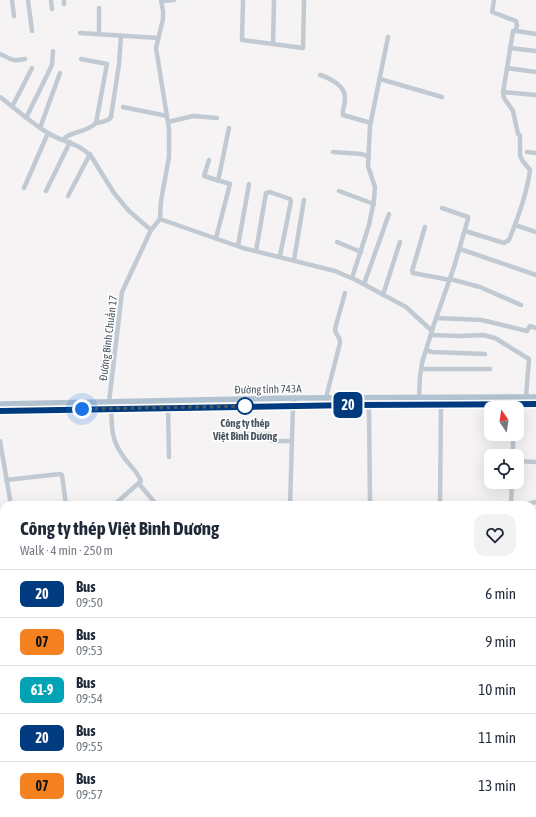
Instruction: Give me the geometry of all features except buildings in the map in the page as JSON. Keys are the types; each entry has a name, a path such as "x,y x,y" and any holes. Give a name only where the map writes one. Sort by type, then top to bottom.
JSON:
{"main road":[{"name":"Đường tỉnh 743A","path":"0,404 295,398 536,398"},
{"path":"109,402 111,408"},
{"path":"8,404 8,411"},
{"name":"Đường tỉnh 743A","path":"0,411 168,407 441,404 484,405"},
{"name":"Đường tỉnh 743A","path":"524,405 536,404"}],"street":[{"path":"12,0 14,16"},
{"path":"28,0 32,31"},
{"path":"51,0 52,9"},
{"path":"174,0 161,1 162,19 156,48 156,58 168,122 169,157 161,202 160,219 238,246 335,271 352,278 406,307 431,333 460,336 483,335 495,338 529,359 526,398"},
{"path":"243,0 242,40 303,48 304,0"},
{"path":"273,44 274,0"},
{"path":"494,0 492,12 516,21 517,26 515,31 513,31 503,92 504,98 513,111 518,134 520,135 520,155 522,160 530,170 536,172"},
{"path":"98,34 99,8"},
{"path":"515,31 536,34"},
{"path":"80,33 158,38"},
{"path":"96,123 110,120 111,117 120,64 121,36"},
{"path":"352,278 361,252 374,204 375,188 368,166 371,123 388,37"},
{"path":"510,48 536,51"},
{"path":"26,118 52,65 53,51"},
{"path":"0,54 9,60 16,61 25,59"},
{"path":"64,139 67,136 91,128 96,123 107,64 81,59"},
{"path":"12,107 32,68"},
{"path":"507,68 536,72"},
{"path":"40,128 60,73"},
{"path":"320,74 329,78 343,90 345,98 343,115 371,123"},
{"path":"380,79 442,97"},
{"path":"503,92 536,95"},
{"path":"0,97 40,128 70,142 90,154 114,194 129,211 151,230"},
{"path":"123,107 167,116"},
{"path":"168,122 193,116 217,118"},
{"path":"218,180 229,128"},
{"path":"24,188 48,133"},
{"path":"46,191 70,142"},
{"path":"333,152 362,154 369,157"},
{"path":"527,152 536,153"},
{"path":"68,196 90,154"},
{"path":"209,160 204,176 230,184 216,238"},
{"path":"465,231 504,243 509,240 526,192 530,170"},
{"path":"238,246 249,184"},
{"path":"339,191 374,204"},
{"path":"256,250 266,193 270,192 290,199 291,201 280,256"},
{"path":"294,260 304,200"},
{"path":"419,398 421,368 468,219 468,217 442,208"},
{"path":"364,284 389,214"},
{"name":"Đường Bình Chuẩn 17","path":"109,402 122,292 151,230 160,219"},
{"path":"515,224 535,231 536,224"},
{"path":"425,226 412,271 413,273 480,287 521,305"},
{"path":"337,242 361,252"},
{"path":"383,295 400,242"},
{"path":"460,248 536,275"},
{"path":"326,398 341,341 335,329 345,293"},
{"path":"436,318 482,320 527,331 530,326 536,328"},
{"path":"426,350 432,352 485,354"},
{"path":"421,368 490,369"},
{"path":"290,501 293,406 295,398"},
{"path":"440,501 441,404"},
{"path":"369,405 370,501"},
{"path":"168,407 169,457"},
{"path":"111,408 114,440 122,455 140,478 139,484 119,501"},
{"path":"242,434 270,434 271,440 273,441 292,441"},
{"path":"0,441 1,455 10,501"},
{"path":"524,461 536,462"},
{"path":"6,480 60,474 62,475 65,501"},
{"path":"139,484 154,501"},
{"path":"511,501 512,489"}],"bus line":[{"name":"20","path":"0,411 111,408 536,404"}],"place":[{"name":"Công ty thép Việt Bình Dương","path":"245,406"}],"route":[{"path":"82,409 245,406"}]}
